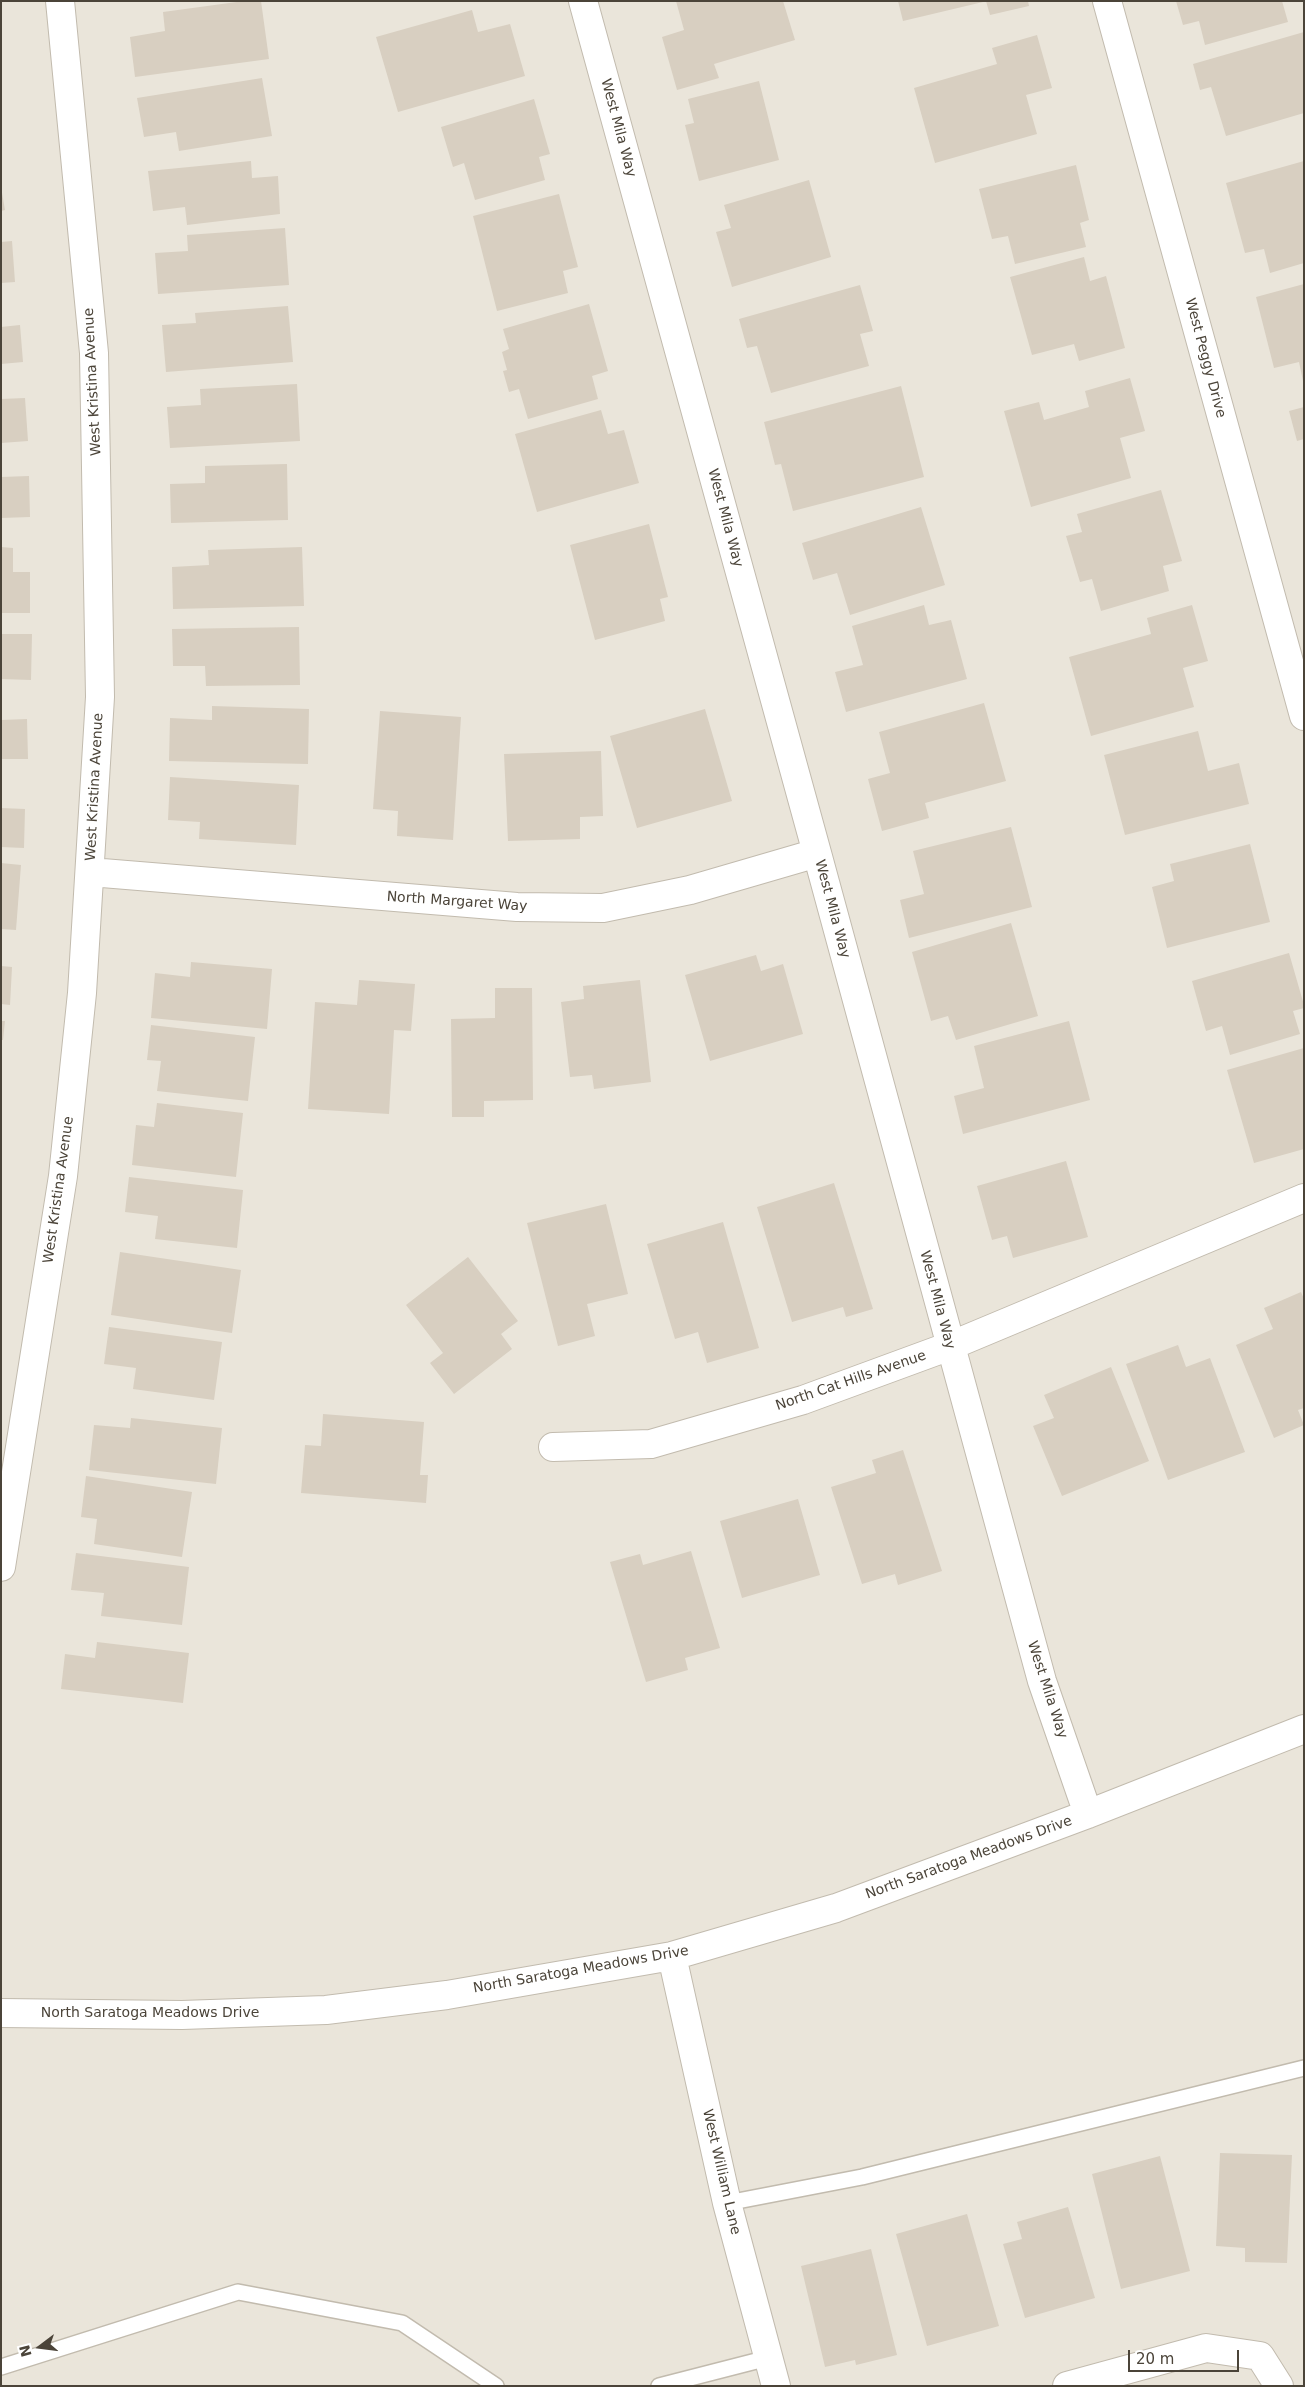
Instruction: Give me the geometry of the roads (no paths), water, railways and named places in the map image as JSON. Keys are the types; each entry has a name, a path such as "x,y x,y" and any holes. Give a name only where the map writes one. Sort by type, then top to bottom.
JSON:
{"street":[{"name":"West Kristina Avenue","path":"1,1568 3,1539 63,1176 82,992 100,697 94,353 60,1"},
{"name":"West Mila Way","path":"583,1 1042,1681 1088,1814"},
{"name":"West Peggy Drive","path":"1107,1 1304,716"},
{"name":"North Margaret Way","path":"90,872 517,908 603,908 690,890 817,853"},
{"name":"North Cat Hills Avenue","path":"553,1447 651,1444 803,1400 950,1346 1304,1198"},
{"name":"North Saratoga Meadows Drive","path":"1,2013 182,2015 326,2010 447,1995 672,1956 836,1908 1088,1814 1304,1730"},
{"name":"West William Lane","path":"672,1956 726,2203 776,2386"},
{"path":"1067,2386 1206,2348 1260,2356 1279,2386"}],"lane":[{"path":"726,2203 862,2177 1304,2068"},
{"path":"1,2367 238,2292 402,2323 496,2386"},
{"path":"658,2386 768,2358"}]}
